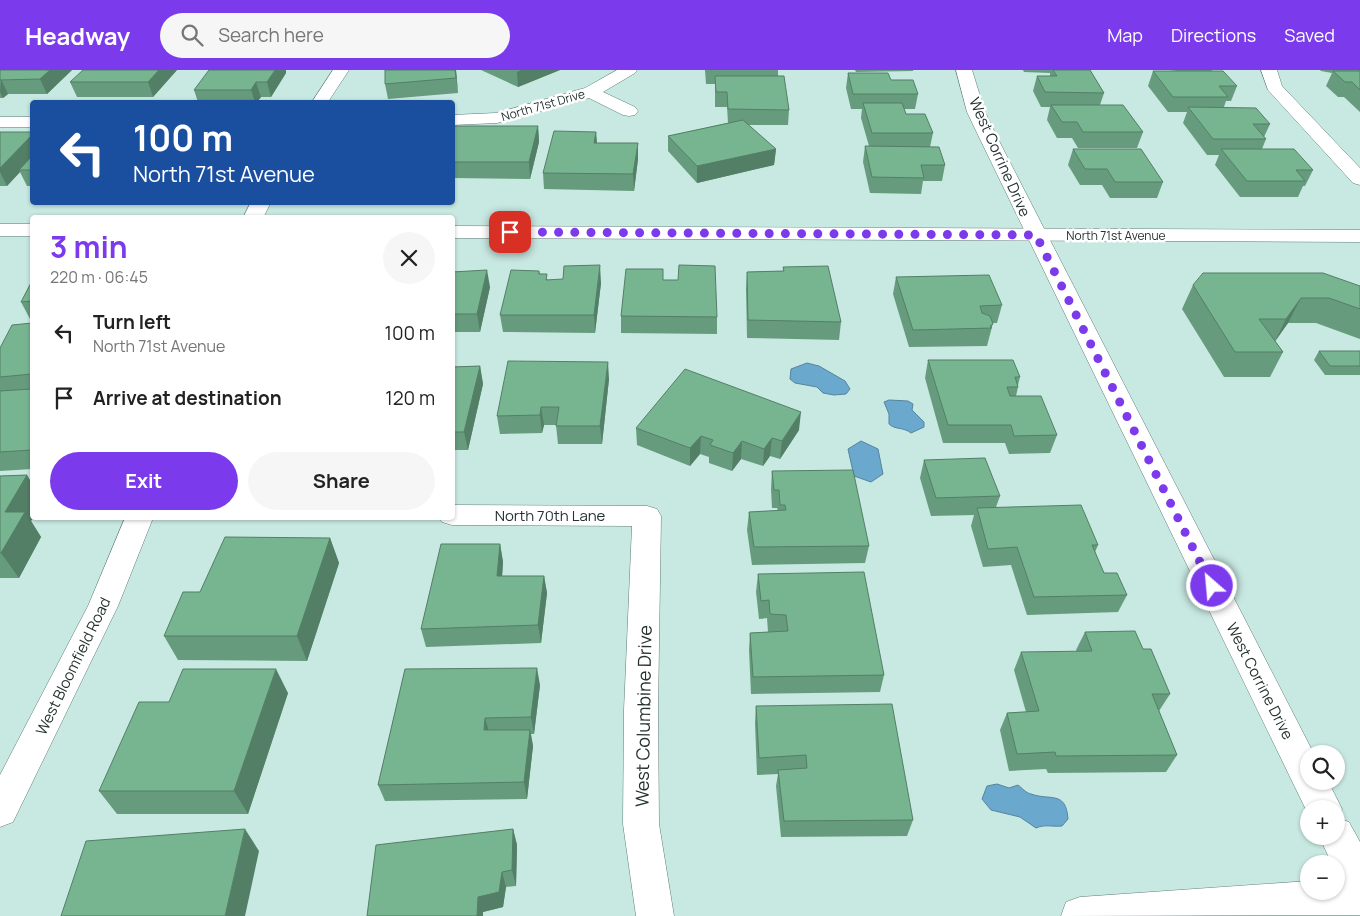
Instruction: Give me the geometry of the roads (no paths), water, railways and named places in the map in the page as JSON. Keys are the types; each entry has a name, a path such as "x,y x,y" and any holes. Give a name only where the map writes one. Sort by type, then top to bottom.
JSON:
{"street":[{"path":"321,100 341,70"},
{"path":"591,92 629,70"},
{"name":"West Corrine Drive","path":"964,70 976,112 1300,762"},
{"path":"1269,70 1274,87 1360,179"},
{"name":"North 71st Drive","path":"455,120 497,118 591,92 629,111"},
{"path":"0,122 30,122"},
{"path":"0,230 30,230"},
{"name":"North 71st Avenue","path":"455,232 1360,236"},
{"name":"North 70th Lane","path":"455,515 647,516"},
{"name":"West Columbine Drive","path":"647,516 641,710 641,824 655,916"},
{"name":"West Bloomfield Road","path":"0,810 44,728 103,606 138,520"},
{"path":"1342,845 1360,881"},
{"path":"1080,916 1360,896"}],"water":[{"path":"807,363 819,366 845,381 850,389 846,394 834,395 823,393 817,387 795,383 790,379 791,369"},
{"path":"889,400 908,401 913,404 912,410 924,422 924,427 911,433 891,426 884,402"},
{"path":"861,441 878,449 883,474 871,482 854,476 848,449"},
{"path":"997,784 1009,788 1018,785 1026,792 1038,796 1056,798 1064,804 1068,819 1062,826 1036,828 1020,817 991,810 982,799 987,786"}]}
